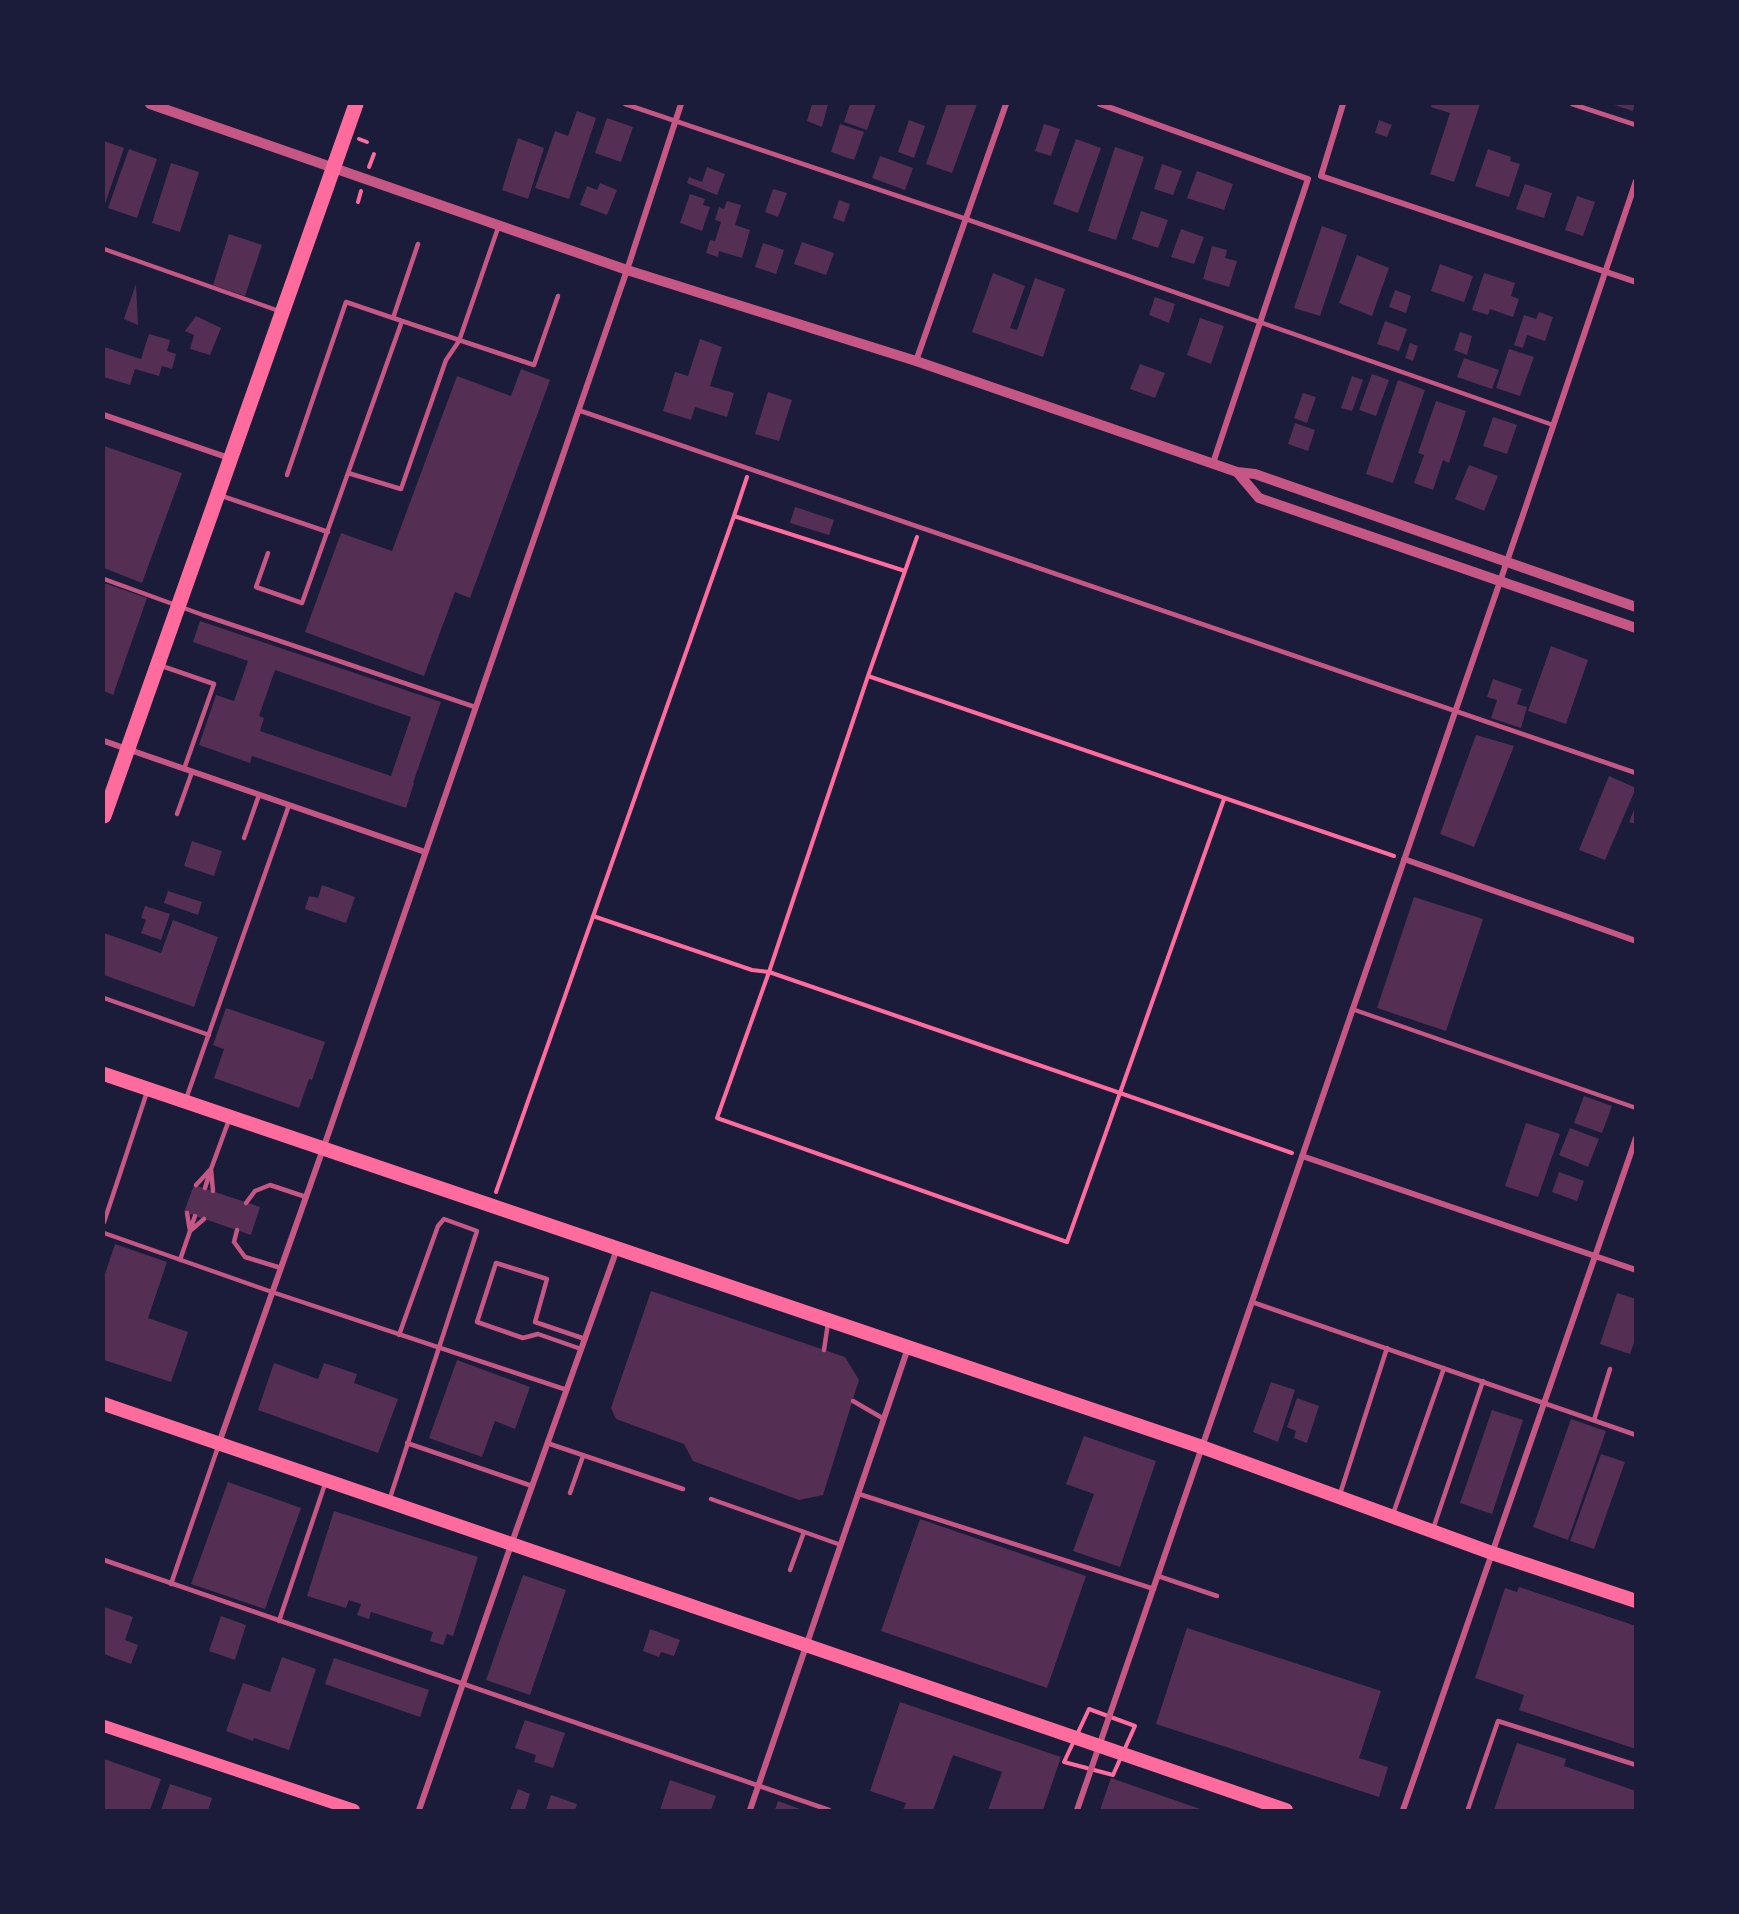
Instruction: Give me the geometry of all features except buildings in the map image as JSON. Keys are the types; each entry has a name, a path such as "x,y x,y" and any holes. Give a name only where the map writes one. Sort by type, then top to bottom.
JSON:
{"highway":[{"path":"104,816 216,494 356,104"}],"main road":[{"path":"104,1074 1202,1447 1432,1531 1635,1600"},
{"path":"104,1404 1286,1810"},
{"path":"104,1726 354,1810"}],"street":[{"path":"150,104 334,166 627,270 916,361 1237,472 1255,474 1635,607"},
{"path":"218,1444 323,1149 627,270 681,104"},
{"path":"916,361 1006,104"},
{"path":"1100,104 1308,178 1213,463"},
{"path":"1343,104 1321,176 1635,282"},
{"path":"1077,1810 1500,582 1635,181"},
{"path":"104,415 229,459"},
{"path":"1237,472 1259,498 1635,628"},
{"path":"104,741 425,852"},
{"path":"1404,859 1635,941"},
{"path":"1403,1810 1635,1138"},
{"path":"1302,1156 1635,1270"},
{"path":"419,1810 617,1249"},
{"path":"750,1810 909,1348"}],"lane":[{"path":"625,104 966,219 1553,425"},
{"path":"1572,104 1635,125"},
{"path":"348,473 401,489 446,360 459,340 499,225"},
{"path":"393,318 418,244"},
{"path":"104,249 282,312"},
{"path":"287,475 346,302 534,365 558,296"},
{"path":"268,552 256,587 302,603 402,321"},
{"path":"578,410 1635,773"},
{"path":"216,494 328,532"},
{"path":"104,579 476,707"},
{"path":"156,664 214,684 184,769"},
{"path":"177,814 192,772"},
{"path":"243,838 259,795"},
{"path":"186,1102 289,805"},
{"path":"104,998 209,1035"},
{"path":"1352,1009 1635,1108"},
{"path":"104,1222 148,1089"},
{"path":"205,1188 230,1118"},
{"path":"196,1185 211,1169"},
{"path":"211,1169 213,1191"},
{"path":"246,1203 255,1191 270,1185 306,1197"},
{"path":"187,1213 190,1231"},
{"path":"180,1260 195,1216"},
{"path":"190,1231 204,1219"},
{"path":"389,1503 477,1231 444,1219 438,1226 399,1335"},
{"path":"237,1230 234,1242 245,1257 280,1268"},
{"path":"104,1233 272,1292 567,1390"},
{"path":"581,1349 538,1334 523,1338 477,1322 496,1263 547,1280 535,1322 585,1339"},
{"path":"1252,1302 1635,1434"},
{"path":"824,1350 828,1320"},
{"path":"1339,1497 1388,1348"},
{"path":"1392,1516 1444,1368"},
{"path":"1594,1420 1610,1369"},
{"path":"1432,1531 1484,1381"},
{"path":"853,1401 884,1419"},
{"path":"407,1443 532,1486"},
{"path":"548,1443 683,1490"},
{"path":"171,1584 218,1444"},
{"path":"570,1492 583,1456"},
{"path":"279,1621 326,1481"},
{"path":"859,1494 1154,1589"},
{"path":"711,1499 842,1545"},
{"path":"790,1570 804,1532"},
{"path":"104,1560 829,1810"},
{"path":"1158,1576 1217,1596"},
{"path":"1468,1809 1498,1721 1635,1765"}],"path":[{"path":"491,1206 749,469"},
{"path":"734,516 905,571"},
{"path":"921,528 717,1118 1067,1242 1224,799"},
{"path":"868,676 1404,859"},
{"path":"593,916 752,970 769,972 1302,1156"}]}
